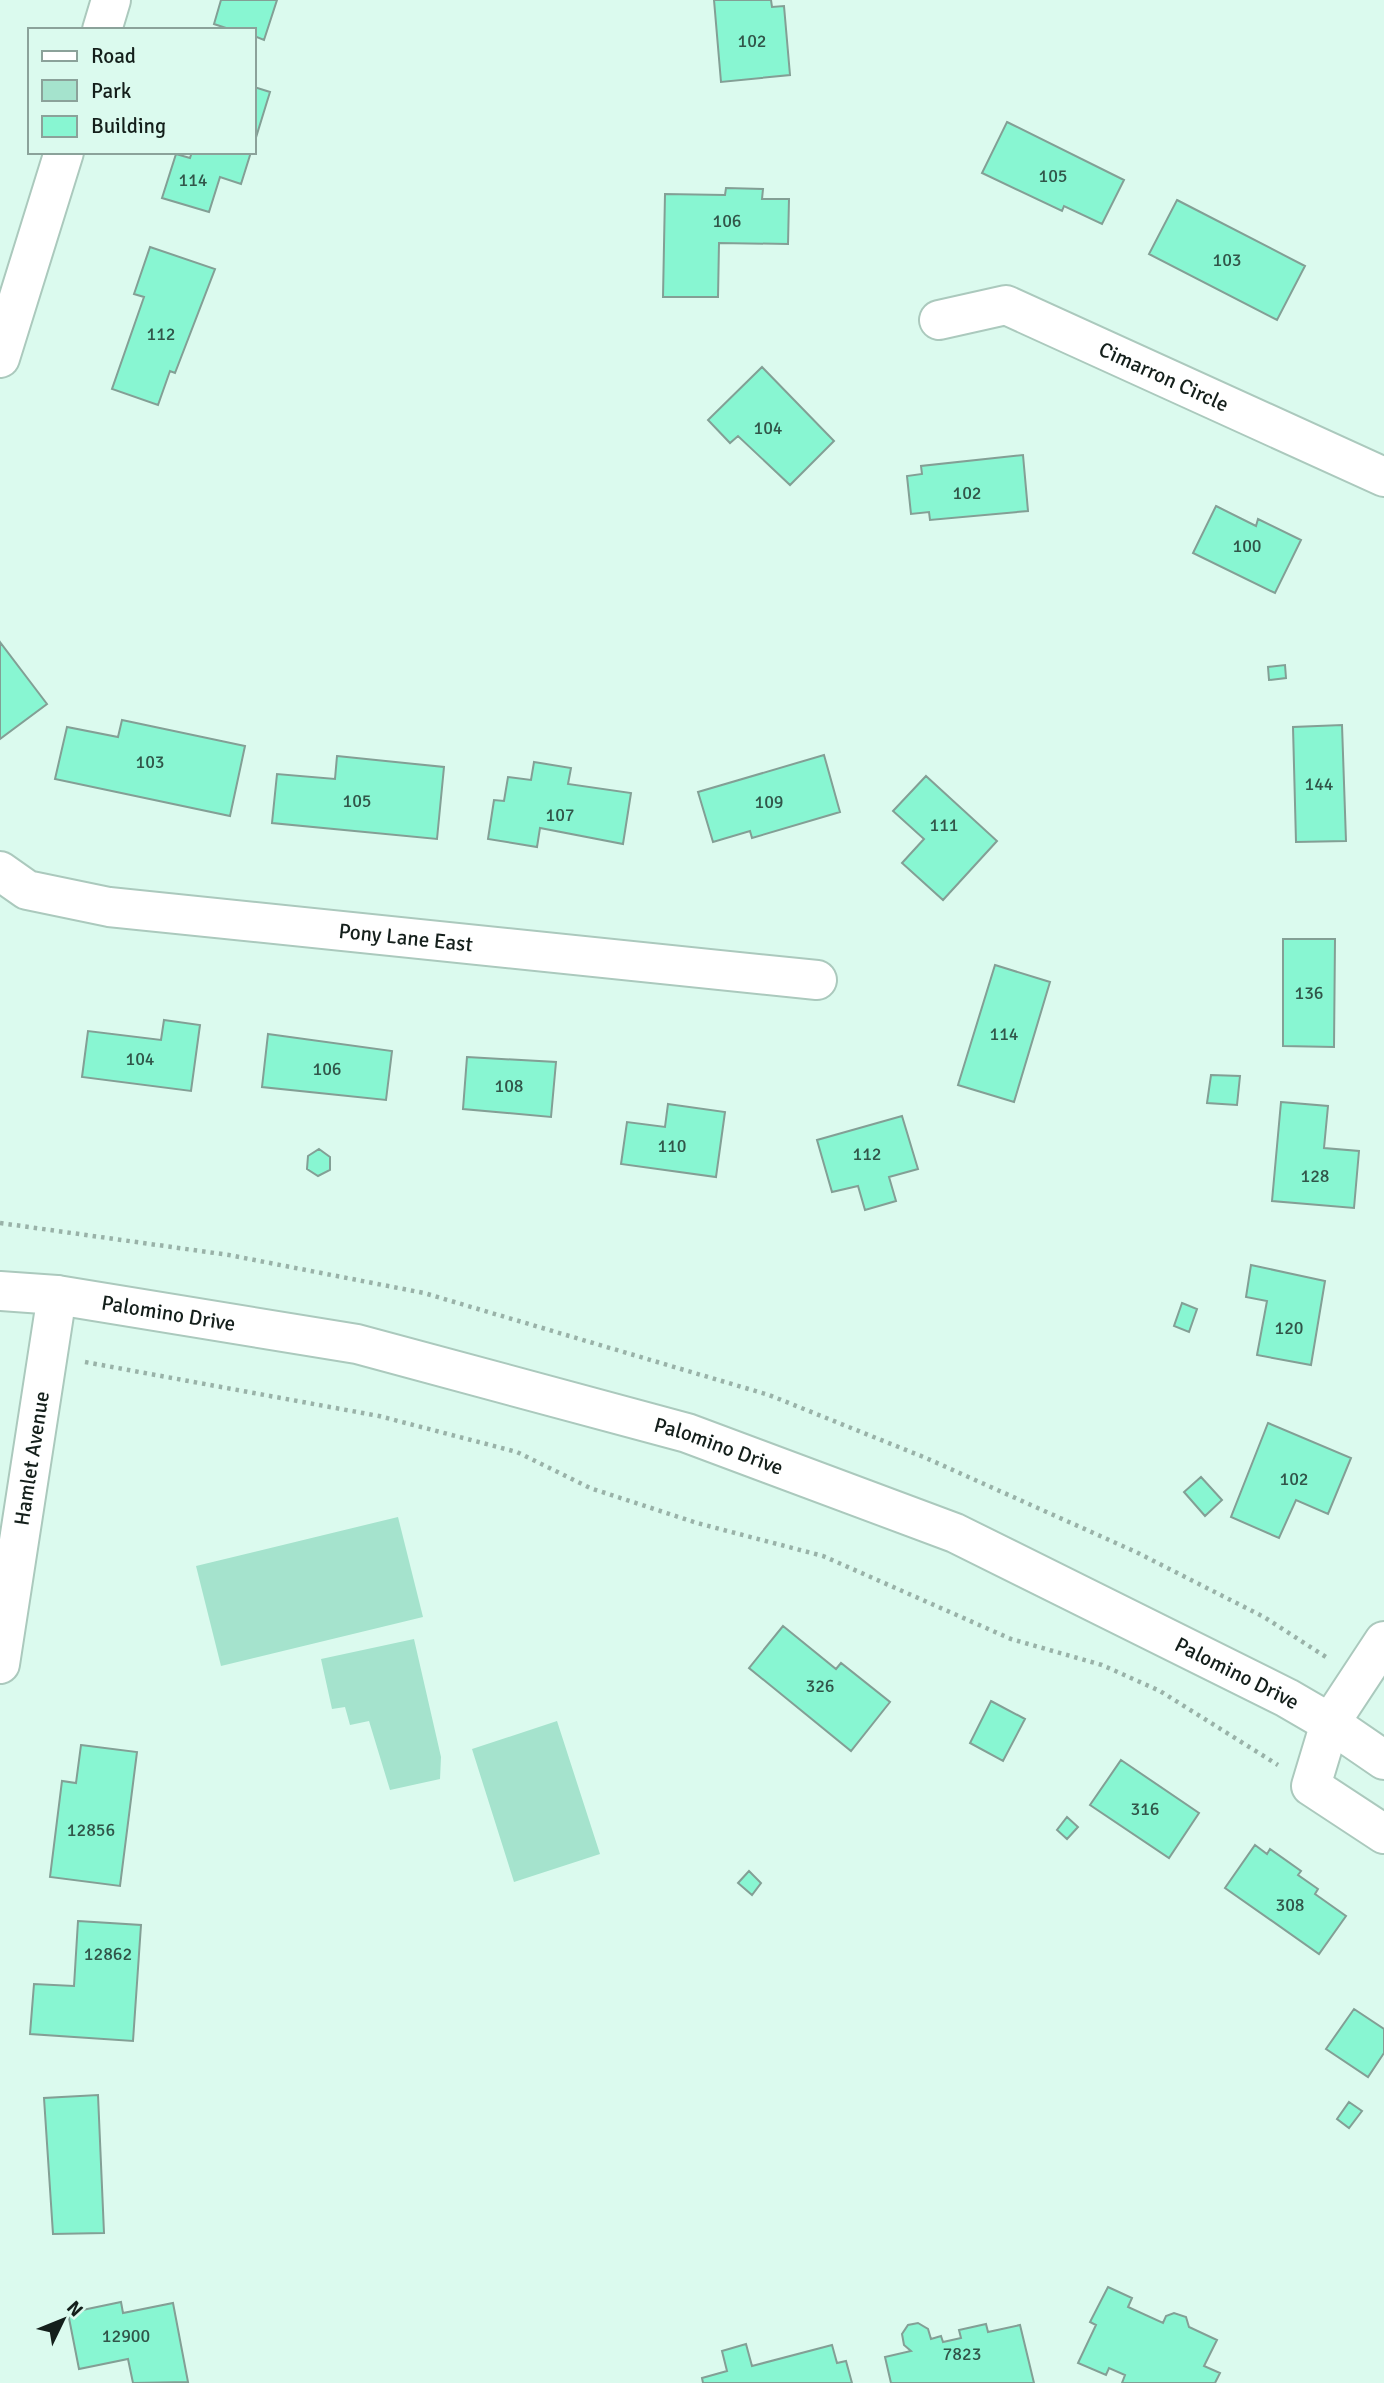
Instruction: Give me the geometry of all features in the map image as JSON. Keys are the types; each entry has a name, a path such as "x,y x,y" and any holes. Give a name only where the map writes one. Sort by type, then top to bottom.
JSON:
{"street":[{"path":"103,28 111,0"},
{"path":"0,358 63,154"},
{"name":"Cimarron Circle","path":"939,320 1006,305 1384,477"},
{"name":"Pony Lane East","path":"0,871 27,890 109,907 817,980"},
{"name":"Palomino Drive","path":"0,1291 57,1295 357,1344 687,1433 955,1533 1287,1698 1384,1760"},
{"name":"Hamlet Avenue","path":"0,1664 57,1295"},
{"path":"1384,1641 1330,1723 1311,1786 1384,1834"}],"path":[{"path":"78,1361 379,1416 517,1452 590,1488 697,1523 823,1556 1011,1639 1102,1665 1160,1691 1311,1786"}],"green space":[{"path":"398,1517 423,1617 221,1666 196,1566"},
{"path":"414,1639 441,1757 440,1779 390,1790 369,1721 350,1725 345,1707 332,1709 321,1659"},
{"path":"557,1721 600,1854 514,1882 472,1749"}],"building":[{"path":"221,0 277,0 264,40 256,37 256,28 226,28 214,24"},
{"path":"714,0 771,0 772,7 784,6 790,75 721,82"},
{"path":"256,88 270,92 256,138"},
{"path":"1007,122 1124,180 1102,224 1064,206 1062,211 982,173"},
{"path":"176,154 190,158 191,154 250,154 241,184 220,177 209,212 162,198"},
{"path":"726,188 763,189 762,199 789,199 788,244 719,243 718,297 663,297 665,194 725,195"},
{"path":"1177,200 1305,266 1277,320 1149,254"},
{"path":"150,247 215,269 175,373 170,371 158,405 112,389 144,297 134,294"},
{"path":"762,367 834,441 790,485 738,436 730,443 708,420"},
{"path":"1023,455 1028,511 930,520 929,512 911,514 907,476 922,474 921,466"},
{"path":"1216,506 1256,526 1258,519 1301,540 1275,593 1193,553"},
{"path":"0,642 47,704 0,739"},
{"path":"1285,665 1286,678 1269,680 1268,667"},
{"path":"122,720 245,746 230,816 55,779 67,727 118,737"},
{"path":"1342,725 1346,841 1296,842 1293,727"},
{"path":"824,755 840,812 752,838 750,831 713,842 698,792"},
{"path":"337,756 444,767 437,839 272,823 277,774 335,779"},
{"path":"534,762 571,768 568,784 631,793 623,844 540,828 537,847 488,839 494,800 504,801 508,777 531,780"},
{"path":"926,776 997,841 943,900 902,863 924,839 893,811"},
{"path":"1283,939 1335,939 1334,1047 1283,1046"},
{"path":"995,965 1050,982 1014,1102 958,1085"},
{"path":"164,1020 200,1025 191,1091 82,1077 88,1031 161,1040"},
{"path":"268,1034 392,1051 386,1100 262,1087"},
{"path":"467,1057 556,1062 551,1117 463,1109"},
{"path":"1211,1075 1240,1076 1237,1105 1207,1103"},
{"path":"1281,1102 1328,1106 1324,1148 1359,1151 1354,1208 1272,1201"},
{"path":"668,1104 725,1112 716,1177 621,1164 627,1122 665,1127"},
{"path":"902,1116 918,1169 889,1177 896,1201 865,1210 858,1186 832,1192 817,1140"},
{"path":"319,1149 330,1157 330,1170 318,1176 307,1169 308,1156"},
{"path":"1251,1265 1325,1281 1311,1365 1257,1355 1267,1301 1246,1297"},
{"path":"1182,1303 1197,1309 1189,1332 1174,1326"},
{"path":"1268,1423 1351,1458 1328,1514 1296,1500 1279,1538 1231,1517"},
{"path":"1201,1477 1222,1500 1205,1516 1184,1492"},
{"path":"783,1626 836,1669 841,1663 890,1702 851,1751 749,1668"},
{"path":"991,1701 1025,1719 1003,1761 970,1743"},
{"path":"81,1745 137,1752 120,1886 50,1877 62,1781 76,1783"},
{"path":"1121,1760 1199,1813 1169,1858 1090,1805"},
{"path":"1067,1817 1078,1827 1067,1839 1057,1830"},
{"path":"1255,1845 1267,1854 1270,1849 1301,1871 1298,1875 1318,1889 1315,1894 1346,1916 1319,1954 1225,1888"},
{"path":"749,1871 761,1883 752,1895 738,1883"},
{"path":"78,1921 141,1925 133,2041 30,2034 34,1984 74,1986"},
{"path":"1354,2009 1384,2029 1384,2053 1368,2077 1326,2049"},
{"path":"98,2095 104,2233 53,2234 44,2098"},
{"path":"1349,2102 1362,2111 1349,2128 1337,2119"},
{"path":"1108,2287 1132,2298 1128,2307 1163,2323 1166,2316 1174,2313 1186,2317 1189,2327 1217,2340 1204,2366 1220,2373 1215,2383 1122,2383 1125,2375 1109,2368 1106,2375 1078,2363 1096,2325 1090,2322"},
{"path":"121,2302 123,2313 173,2303 188,2382 133,2383 128,2359 79,2369 68,2313"},
{"path":"918,2323 928,2329 931,2339 941,2336 943,2342 961,2338 959,2330 986,2324 988,2332 1020,2325 1034,2383 891,2383 885,2357 911,2351 904,2345 902,2334 908,2325"},
{"path":"746,2344 752,2366 832,2345 837,2363 846,2361 852,2383 703,2383 702,2378 727,2371 722,2351"}]}
